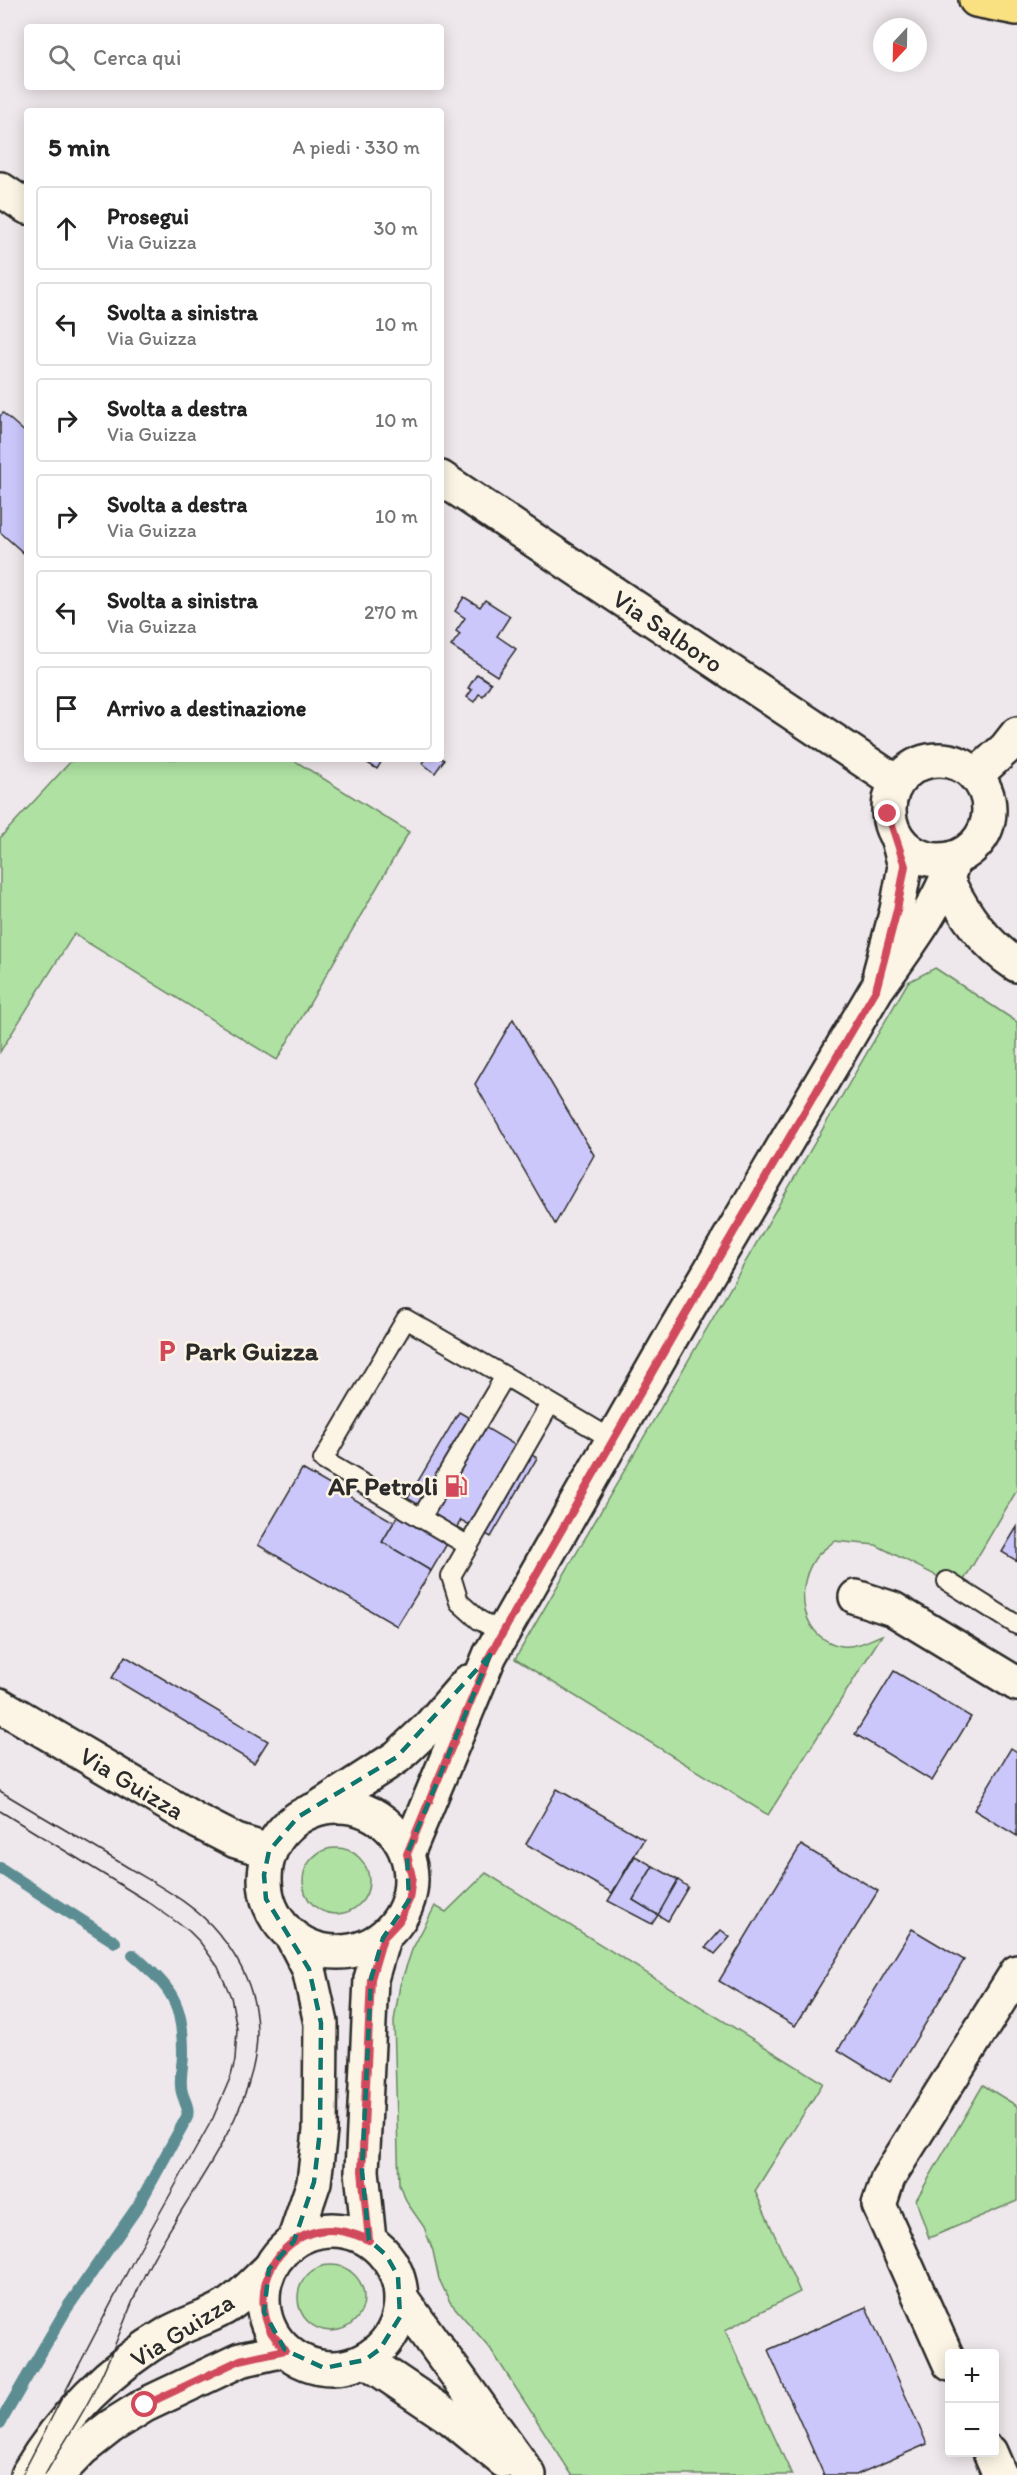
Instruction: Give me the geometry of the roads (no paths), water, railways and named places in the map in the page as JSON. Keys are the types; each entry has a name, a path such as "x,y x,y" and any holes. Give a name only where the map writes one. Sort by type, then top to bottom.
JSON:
{"highway":[{"path":"976,0 1017,8"}],"main road":[{"path":"0,189 24,205"},
{"name":"Via Salboro","path":"444,480 896,782"},
{"path":"896,782 904,773 917,765 933,760 948,761 963,766 975,776 1006,748 1017,734"},
{"name":"Via Guizza","path":"407,1854 496,1644 876,990 912,939 951,870 975,844 987,823 989,806 985,790 975,776"},
{"name":"Via Guizza","path":"876,990 897,910 905,866 888,814 889,800 896,782"},
{"path":"898,840 910,851 924,858 939,861 951,870 972,925 1006,958 1017,965"},
{"path":"856,1597 893,1609 1017,1684"},
{"name":"Via Guizza","path":"318,1808 340,1805 361,1809 381,1819 396,1834 407,1854 412,1877 409,1900 399,1921 383,1938 362,1949 338,1953 314,1950 293,1938 276,1921 266,1899 264,1875 269,1851 281,1832 298,1817 318,1808 397,1757 429,1727 496,1644"},
{"name":"Via Guizza","path":"0,1705 197,1821 236,1841 269,1851"},
{"name":"Via Guizza","path":"293,1938 309,1969 321,2023 320,2131 314,2182 294,2241"},
{"name":"Via Guizza","path":"369,2240 362,2171 371,1979 383,1938"},
{"path":"945,2353 879,2205 888,2178 1017,1971"},
{"name":"Via Guizza","path":"27,2475 63,2421 116,2371 169,2333 225,2307 269,2269 280,2253 294,2241 312,2232 331,2230 351,2232 369,2240 386,2255 398,2276 402,2299 400,2317 392,2334 380,2349 365,2360 345,2367 324,2368 303,2362 285,2350 272,2333 264,2312 263,2290 269,2269"},
{"path":"402,2299 529,2475"},
{"name":"Via Guizza","path":"57,2475 110,2427 145,2405 240,2360 285,2350"},
{"path":"365,2360 451,2418 522,2475"},
{"path":"992,2457 1000,2475"}],"lane":[{"path":"468,1545 323,1460 406,1319 613,1440"},
{"path":"421,1518 505,1377"},
{"path":"496,1644 480,1620 459,1602 451,1576 550,1404"},
{"path":"947,1581 1017,1625"}],"waterway":[{"path":"0,1868 115,1942"},
{"path":"0,2423 67,2308 138,2206 187,2117 187,2108 181,2090 183,2053 181,2020 166,1987 133,1955"}],"tram line":[{"path":"0,1791 162,1888 199,1913 219,1934 246,1978 257,2022 254,2064 240,2106 220,2148 148,2268 95,2389 45,2475"},
{"path":"0,1811 147,1901 189,1931 218,1967 231,1997 237,2029 235,2060 231,2076 213,2118 134,2259 22,2475"}],"place":[{"name":"Park Guizza","path":"167,1351"},
{"name":"AF Petroli","path":"456,1486"}]}
